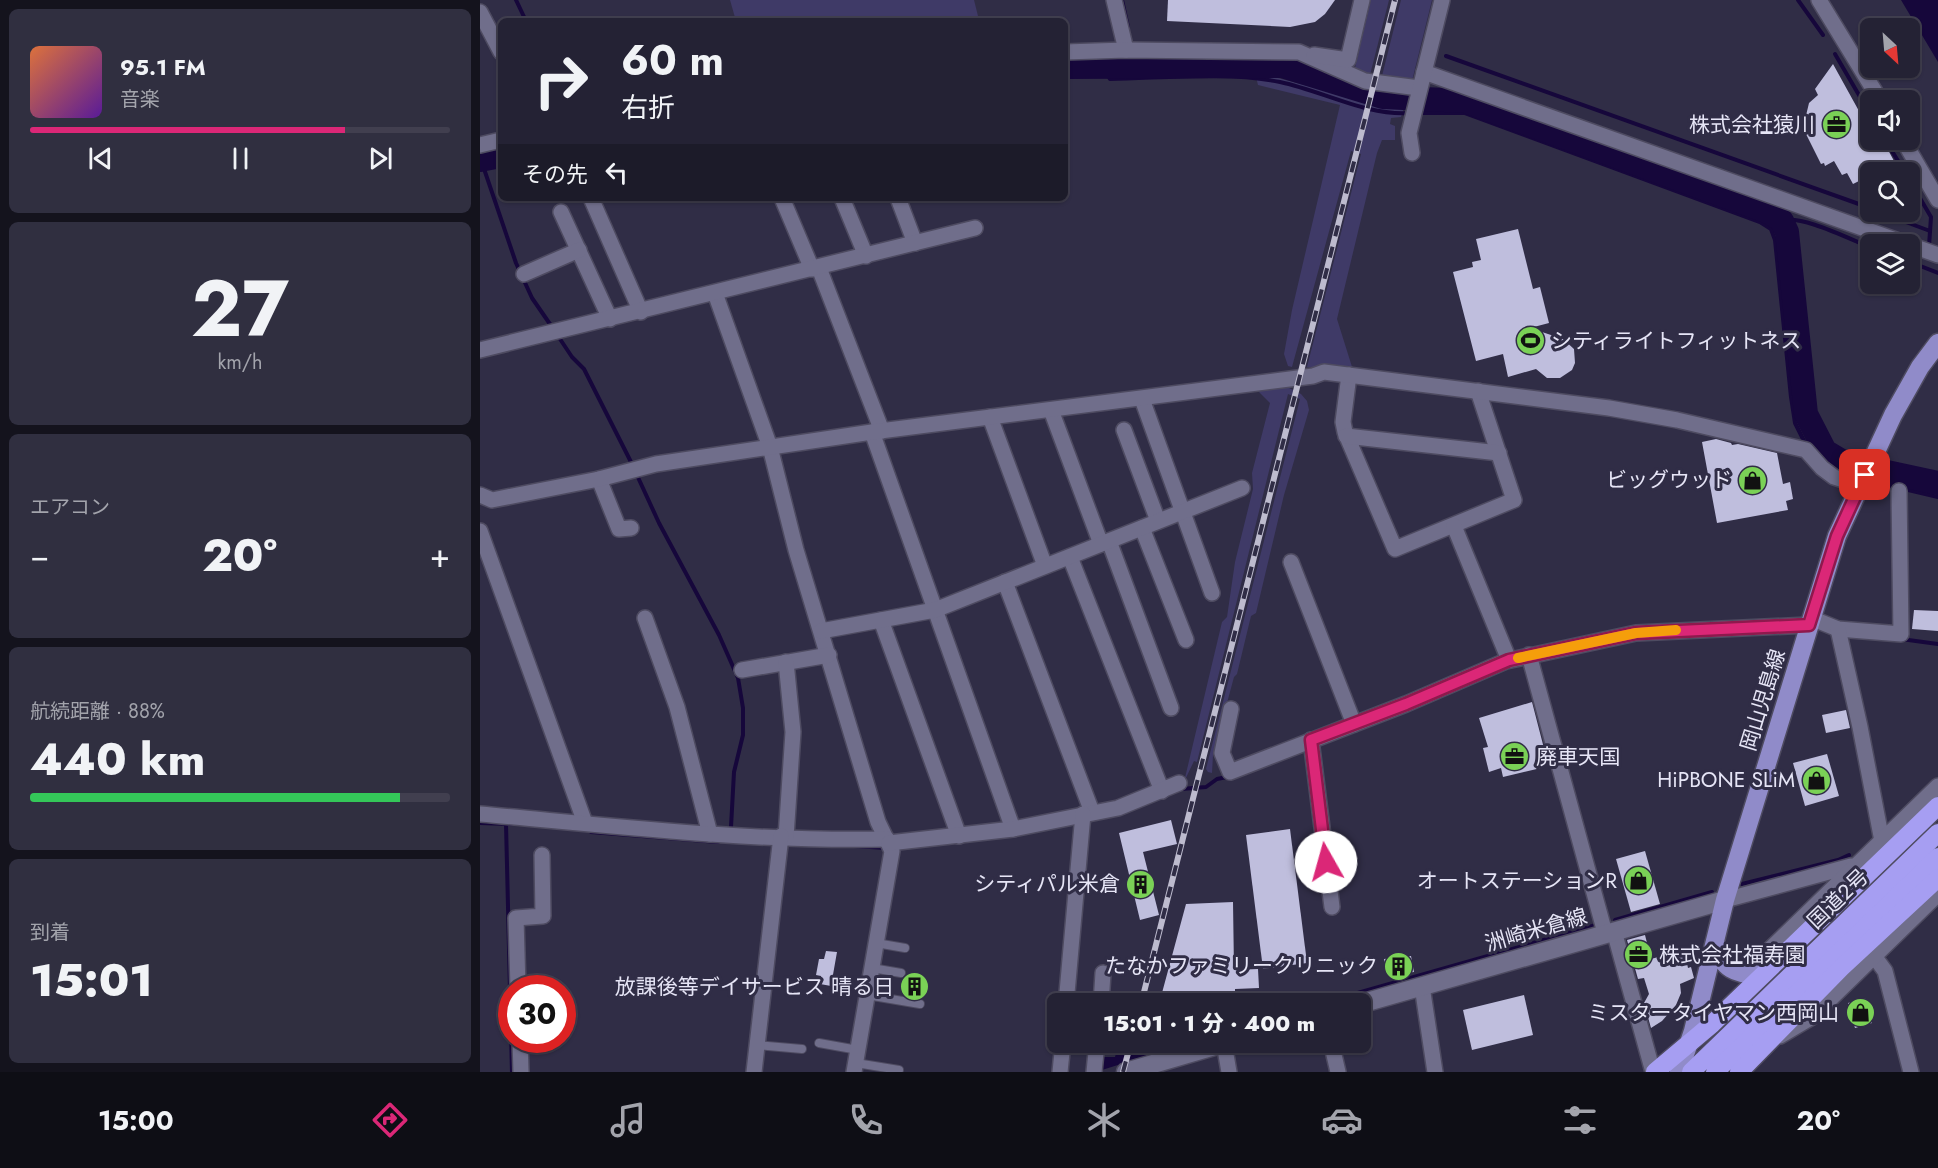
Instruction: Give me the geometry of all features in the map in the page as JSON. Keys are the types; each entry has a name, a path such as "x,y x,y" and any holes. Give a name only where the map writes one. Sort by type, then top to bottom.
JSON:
{"highway":[{"path":"1666,1069 1689,1043 1938,806"},
{"name":"国道2号","path":"1691,1072 1938,833"},
{"name":"国道2号","path":"1715,1072 1938,857"},
{"path":"1739,1072 1841,969 1938,878"}],"main road":[{"name":"岡山児島線","path":"1689,1043 1725,900 1837,536 1910,384 1938,343"},
{"name":"洲崎米倉線","path":"1371,1001 1725,900"},
{"path":"1715,942 1718,956 1724,964 1748,975 1763,974"},
{"name":"岡山児島線","path":"1666,1069 1695,1019"},
{"path":"1126,1072 1192,1053"}],"street":[{"path":"1114,0 1131,50"},
{"path":"1068,52 1131,50 1299,52 1348,60 1362,0"},
{"path":"1412,153 1409,132 1442,0"},
{"path":"1819,0 1874,90"},
{"path":"480,12 498,46"},
{"path":"1299,52 1365,81 1419,90"},
{"path":"1424,72 1877,234"},
{"path":"480,145 498,141"},
{"path":"1909,150 1938,200"},
{"path":"592,201 641,312"},
{"path":"783,201 816,268 877,431 935,610 1013,829"},
{"path":"843,201 866,256"},
{"path":"899,201 915,243"},
{"path":"561,212 610,319"},
{"path":"480,350 975,228"},
{"path":"1920,249 1938,255"},
{"path":"524,274 579,250"},
{"path":"715,293 770,447 796,550 878,822 892,851 856,1062"},
{"path":"480,495 492,500 599,479 635,468 770,447 877,431 1313,376 1324,372 1666,418 1806,450 1822,468 1846,481 1848,486 1865,475"},
{"path":"1349,375 1343,422 1346,436 1395,549 1514,500 1478,391"},
{"path":"1142,399 1212,593"},
{"path":"1051,410 1171,708"},
{"path":"990,417 1045,566"},
{"path":"1124,430 1158,521"},
{"path":"1346,436 1499,453"},
{"path":"599,479 619,529 631,528"},
{"path":"821,631 935,610 1242,488"},
{"path":"1231,709 1222,753 1230,772 1311,744 1509,660 1531,660 1646,632 1810,622 1839,632 1901,634 1899,491"},
{"path":"1454,526 1509,660"},
{"path":"1142,528 1186,640"},
{"path":"480,531 585,823"},
{"path":"1070,556 1162,792"},
{"path":"1291,562 1354,724"},
{"path":"1005,582 1087,813 1067,993"},
{"path":"645,618 677,706 710,834"},
{"path":"881,620 959,836"},
{"path":"1839,632 1882,841"},
{"path":"742,670 829,655"},
{"path":"1531,660 1609,932 1666,1069"},
{"path":"754,1072 793,732 786,662"},
{"path":"1311,744 1332,907"},
{"path":"480,814 782,840 888,841 959,836 1013,829 1118,808 1162,792 1179,783"},
{"path":"1763,974 1761,958 1854,865 1938,786"},
{"path":"518,975 516,918 543,916 542,855"},
{"path":"1725,900 1854,865"},
{"path":"1769,1043 1812,1017 1938,894"},
{"path":"1874,956 1886,971 1911,1072"},
{"path":"1102,993 1103,973"},
{"path":"1422,986 1435,1072"},
{"path":"520,1053 521,1072"},
{"path":"1060,1072 1062,1053"},
{"path":"1095,1069 1096,1053"},
{"path":"1227,1053 1229,1072"},
{"path":"1334,1053 1338,1072"}],"lane":[{"path":"876,943 905,948"},
{"path":"872,968 901,973"},
{"path":"867,995 920,1004"},
{"path":"819,1043 856,1062 899,1070"},
{"path":"757,1045 801,1049"}],"shaded area":[{"path":"730,0 974,0 978,16 976,18 735,18"},
{"path":"1371,0 1389,0 1370,75 1354,72"},
{"path":"1401,0 1432,0 1412,81 1381,80"},
{"path":"1901,0 1938,0 1938,62 1920,32 1920,18 1912,18"},
{"path":"1256,77 1274,77 1389,107 1404,107 1401,117 1391,118 1390,124 1395,126 1395,140 1382,140 1377,153 1337,319 1353,370 1307,367 1361,154 1351,151 1292,367 1288,366 1284,354 1292,310 1340,105 1258,85"},
{"path":"1283,385 1301,394 1307,401 1309,410 1284,495 1256,613 1251,616 1213,755 1212,773 1208,772 1206,769 1300,399 1288,394 1197,762 1194,761 1184,782 1222,622 1227,617 1235,562 1253,489 1252,473 1270,403 1256,389"},
{"path":"1116,1053 1142,1053 1143,1057 1102,1070 1102,1057 1115,1057"}],"building":[{"path":"1168,0 1335,0 1325,14 1315,22 1290,27 1167,21"},
{"name":"株式会社猿川","path":"1833,64 1860,113 1860,150 1888,150 1895,162 1860,162 1860,180 1853,184 1847,173 1842,175 1834,161 1825,166 1824,163 1821,164 1803,128 1809,103 1818,95 1815,89"},
{"path":"1518,229 1533,289 1540,287 1549,323 1530,328 1563,339 1574,349 1575,363 1572,370 1560,378 1547,378 1536,369 1508,377 1503,354 1476,361 1453,272 1473,267 1472,262 1481,260 1476,239"},
{"path":"1716,439 1732,445 1738,444 1777,453 1783,484 1790,482 1793,499 1786,501 1788,510 1717,523 1702,442"},
{"path":"1914,610 1938,611 1938,631 1912,629"},
{"path":"1532,702 1547,760 1540,761 1541,768 1503,777 1501,768 1489,772 1483,748 1488,747 1479,718"},
{"path":"1846,710 1850,728 1826,733 1822,715"},
{"path":"1827,754 1839,796 1805,806 1793,763"},
{"name":"シティパル米倉","path":"1171,820 1177,844 1143,852 1159,915 1140,920 1119,833"},
{"path":"1290,829 1307,963 1263,969 1246,835"},
{"path":"1645,851 1660,904 1631,912 1616,859"},
{"path":"1233,902 1234,970 1258,969 1259,988 1235,989 1235,993 1162,993 1186,904"},
{"path":"1645,935 1651,959 1684,950 1688,968 1691,967 1694,978 1680,984 1681,993 1676,1005 1662,1021 1651,1028 1644,1003 1649,994 1644,978 1638,979 1627,940"},
{"path":"826,951 837,952 831,986 820,984 821,976 816,975 819,959 824,959"},
{"name":"たなかファミリークリニック","path":"1411,956 1414,972 1387,975 1384,959"},
{"name":"放課後等デイサービス 晴る日","path":"908,979 923,982 921,996 906,993"},
{"path":"1524,995 1533,1035 1472,1050 1463,1010"},
{"path":"1865,998 1872,1023 1855,1028 1848,1003"}],"waterway":[{"path":"516,0 525,18"},
{"path":"1122,0 1128,27"},
{"path":"1798,0 1823,35"},
{"path":"1835,54 1860,97"},
{"path":"1134,55 1137,66"},
{"path":"1446,56 1860,204"},
{"path":"1102,66 1110,79 1195,76 1259,79 1296,86 1377,111 1410,113"},
{"path":"1068,67 1282,66 1383,97 1465,101 1771,213 1782,221 1787,232 1806,414 1825,451 1845,463 1938,483"},
{"path":"1418,113 1465,113 1760,222 1771,229 1775,240 1795,423 1806,445"},
{"path":"1891,150 1899,162"},
{"path":"480,160 498,157"},
{"path":"481,160 516,263 532,298 552,327"},
{"path":"1920,198 1931,217 1929,246"},
{"path":"1782,221 1801,221 1813,224 1860,243"},
{"path":"1906,222 1930,231"},
{"path":"1920,266 1938,273"},
{"path":"558,336 572,357 584,369 633,466"},
{"path":"636,473 659,523 719,635 738,678 743,708 743,735 734,772 731,827"},
{"path":"1876,484 1896,487"},
{"path":"1904,489 1938,497"},
{"path":"1901,639 1938,644"},
{"path":"1181,789 1206,787 1217,779 1227,777"},
{"path":"480,823 512,824"},
{"path":"506,824 512,1072"},
{"path":"591,832 718,842"},
{"path":"854,846 886,848"},
{"path":"1742,884 1838,860 1849,855"},
{"path":"1615,920 1712,892"},
{"path":"1358,993 1596,925"},
{"path":"1139,1056 1148,1053"}],"railway":[{"path":"1144,993 1395,0"},
{"path":"1123,1072 1128,1053"}],"slow traffic":[{"path":"1518,658 1636,633 1676,630"}],"place":[{"name":"株式会社猿川","path":"1836,125"},
{"name":"シティライトフィットネス","path":"1530,341"},
{"name":"ビッグウッド","path":"1753,480"},
{"name":"廃車天国","path":"1515,757"},
{"name":"HiPBONE SLiM","path":"1816,780"},
{"name":"オートステーションR","path":"1638,881"},
{"name":"シティパル米倉","path":"1141,884"},
{"name":"株式会社福寿園","path":"1638,955"},
{"name":"たなかファミリークリニック","path":"1399,966"},
{"name":"放課後等デイサービス 晴る日","path":"915,987"},
{"name":"ミスタータイヤマン西岡山","path":"1860,1013"}],"route":[{"path":"1326,862 1311,740 1406,704 1465,676 1509,660 1636,633 1809,625 1837,536 1865,475"}]}
